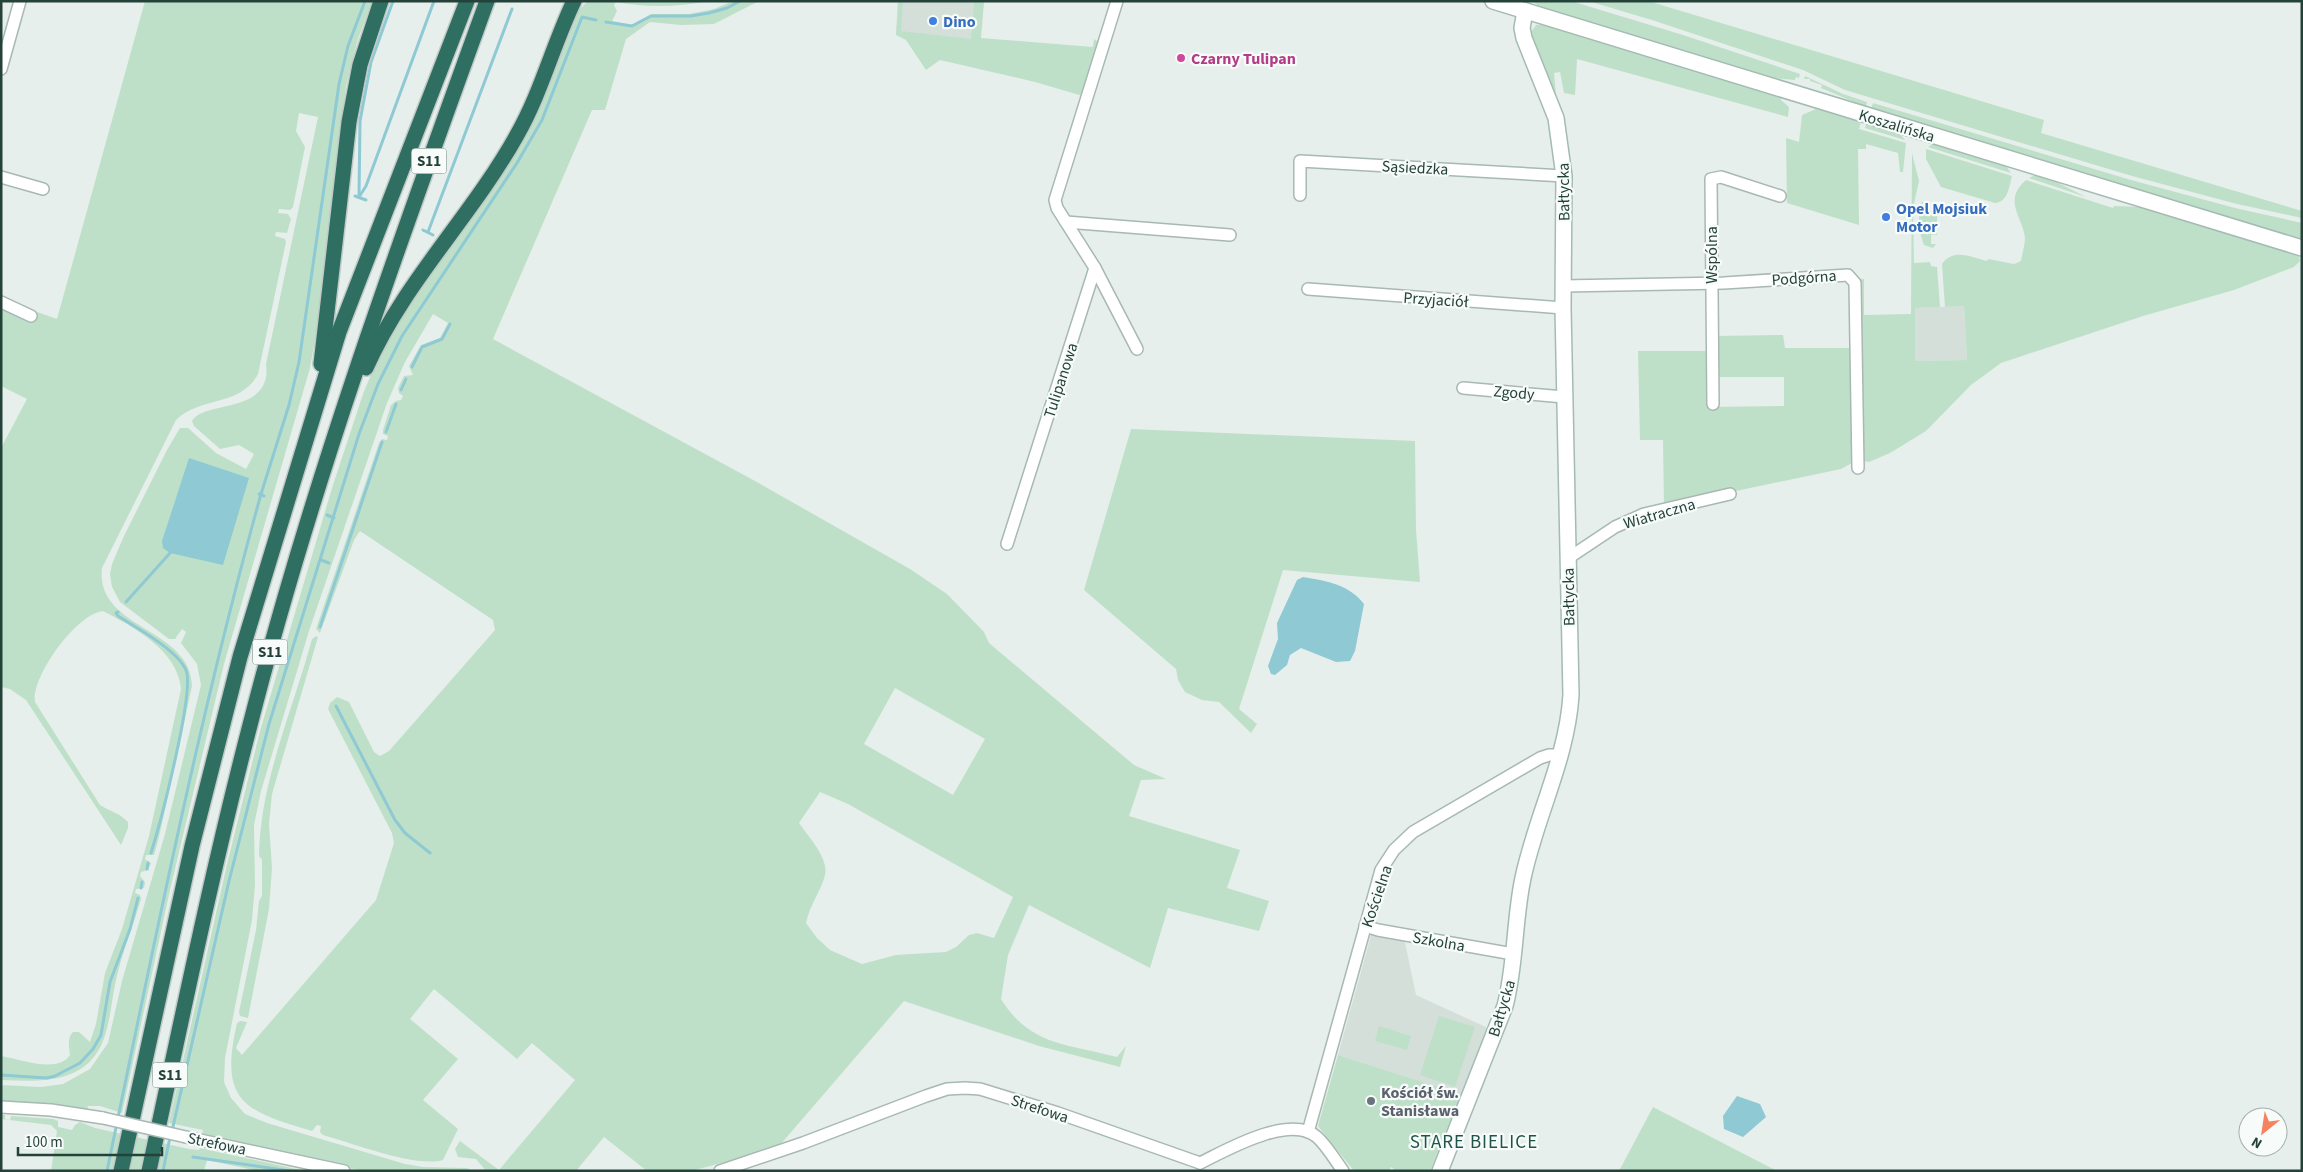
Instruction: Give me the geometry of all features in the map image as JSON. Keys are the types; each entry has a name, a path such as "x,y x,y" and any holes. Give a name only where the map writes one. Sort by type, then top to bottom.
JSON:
{"highway":[{"path":"308,430 324,341 352,104 365,44 381,1"},
{"name":"S11","path":"121,1171 164,968 218,740 240,657 339,332 467,1"},
{"name":"S11","path":"149,1171 205,911 249,727 334,438 418,189 487,1"},
{"path":"334,438 386,329 409,291 518,134 574,1"}],"street":[{"path":"2,67 20,1"},
{"path":"1117,1 1055,200 1066,222 1095,268 1137,349"},
{"name":"Koszalińska","path":"1493,1 1526,6 2302,248"},
{"name":"Bałtycka","path":"1440,1171 1505,1006 1523,878 1543,806 1561,755 1570,719 1563,308 1564,176 1556,118 1524,38 1522,28 1526,6"},
{"name":"Sąsiedzka","path":"1300,195 1300,161 1564,176"},
{"path":"1,177 43,189"},
{"name":"Wspólna","path":"1713,404 1710,179 1721,177 1780,196"},
{"path":"1066,222 1230,235"},
{"name":"Tulipanowa","path":"1007,544 1095,268"},
{"name":"Podgórna","path":"1563,286 1711,283 1842,274 1853,278 1858,468"},
{"name":"Przyjaciół","path":"1308,289 1563,308"},
{"path":"1,302 32,316"},
{"name":"Zgody","path":"1463,388 1564,397"},
{"name":"Wiatraczna","path":"1567,559 1614,527 1644,514 1730,494"},
{"name":"Kościelna","path":"1308,1132 1381,870 1394,850 1413,832 1540,758 1548,755 1561,755"},
{"name":"Szkolna","path":"1365,926 1378,930 1513,954"},
{"name":"Strefowa","path":"720,1171 940,1092 965,1088 980,1089 1058,1113 1199,1167 1252,1138 1286,1130 1297,1129 1308,1132"},
{"name":"Strefowa","path":"1,1107 51,1110 103,1118 344,1171"},
{"path":"1308,1132 1316,1136 1343,1171"}],"shaded area":[{"path":"899,1 984,1 980,42 896,35"},
{"path":"1964,306 1967,360 1915,361 1915,308"},
{"path":"1372,932 1404,938 1416,995 1488,1028 1461,1094 1338,1055"}],"green space":[{"path":"145,1 372,1 358,39 346,86 320,311 310,368 224,664 170,890 122,1113 100,1106 88,1106 87,1111 1,1103 1,1085 41,1087 63,1084 90,1069 108,1043 122,981 165,834 201,685 197,664 181,643 186,632 182,629 175,639 169,639 120,602 112,587 110,574 112,564 167,450 180,428 188,428 216,453 246,469 254,454 239,445 220,449 194,426 192,421 209,410 249,399 259,391 265,380 266,364 318,117 299,113 296,131 305,147 293,207 290,210 279,209 278,213 288,214 291,219 287,233 276,232 275,236 285,239 286,242 258,374 251,384 241,392 231,397 197,407 186,412 176,420 102,568 104,588 113,604 127,617 177,651 188,667 192,686 159,837 154,855 146,855 145,859 151,863 148,870 141,872 140,876 145,882 144,888 136,889 135,893 140,895 141,899 118,970 106,1032 99,1049 90,1062 78,1071 64,1076 34,1081 1,1080 1,1056 38,1064 57,1064 64,1061 70,1055 69,1040 73,1032 79,1032 90,1042 96,1024 105,973 122,929 149,836 181,689 178,675 172,663 163,652 141,633 103,611 92,615 80,623 57,648 40,678 35,702 100,805 118,814 128,822 128,828 121,845 26,700 10,689 1,687 1,448 27,399 1,386 1,307 32,322 37,312 57,319"},
{"path":"588,1 709,1 662,6 616,2 614,5 617,11 612,21 631,25 652,14 689,14 714,9 733,1 759,1 714,24 681,25 650,22 626,39 605,110 592,110 493,339 755,481 910,569 947,594 984,632 989,643 1134,765 1166,779 1141,780 1129,816 1240,850 1227,888 1269,901 1259,931 1168,908 1150,968 1029,905 1008,955 1001,999 1012,1014 1025,1026 1038,1035 1052,1041 1117,1057 1126,1046 1120,1067 1039,1046 904,1001 780,1145 767,1151 691,1171 647,1171 604,1137 576,1171 486,1171 476,1159 458,1157 455,1149 460,1141 499,1170 575,1080 532,1043 517,1059 434,989 410,1019 458,1059 423,1100 458,1129 443,1160 431,1162 417,1161 384,1154 323,1135 320,1132 321,1126 317,1125 312,1131 269,1117 253,1109 242,1099 235,1086 231,1070 232,1049 237,1023 240,1021 247,1022 236,1048 242,1055 376,900 394,843 392,833 328,709 330,703 337,697 349,702 374,752 380,756 389,751 495,630 493,620 360,531 354,540 320,633 316,629 379,443 382,439 387,440 388,436 383,434 383,430 391,405 401,400 403,396 399,393 398,388 404,376 413,375 409,366 421,345 440,338 448,323 433,314 405,362 387,403 309,631 261,791 254,825 255,885 252,920 225,1058 224,1082 231,1098 245,1114 267,1123 405,1164 423,1167 467,1168 473,1171 363,1171 202,1136 203,1130 169,1123 227,864 260,731 332,488 363,394 377,360 403,312 534,121 579,10","holes":["895,688 985,739 953,795 864,744","820,792 848,804 1013,897 994,938 977,933 969,935 956,947 946,952 896,955 862,964 830,950 817,938 806,923 823,881 825,868 817,847 799,823"]},
{"path":"898,1 903,1 901,31 971,39 974,1 984,1 981,38 1093,47 1094,39 1100,43 1083,96 1035,82 940,60 926,70 906,40 896,35"},
{"path":"1533,1 1571,1 1683,35 1800,74 1799,78 1796,77 1795,80 1771,78 1549,11 1539,7"},
{"path":"1588,1 1648,1 2044,120 2041,133 2302,211 2302,218 2237,204 2132,176 1845,90 1803,70"},
{"path":"1545,24 1781,97 1781,100 1789,107 1788,117 1577,59 1575,95 1564,93 1560,72 1554,73 1556,95 1530,34 1536,25"},
{"path":"1805,76 1843,94 1867,102 1866,107 1821,88 1822,85 1810,81 1810,79 1804,79"},
{"path":"1873,103 2131,180 2235,208 2302,223 2302,240 1871,109"},
{"path":"1816,109 1861,122 1859,129 1906,143 1903,172 1900,172 1898,153 1866,144 1866,149 1858,149 1859,225 1787,203 1786,138 1799,142 1802,115"},
{"path":"1866,124 1900,134 1905,140 1865,128"},
{"path":"1933,144 2006,166 2011,173 1928,147"},
{"path":"1926,149 2012,176 2005,197 2003,200 1995,203 1941,187 1926,159"},
{"path":"1912,153 1919,181 1913,208 1914,263 1930,262 1931,266 1937,267 1940,307 1915,308 1915,361 1967,360 1964,306 1945,307 1942,264 1952,256 1958,255 2014,264 2021,261 2025,238 2016,209 2015,195 2026,180 2113,208 2114,206 2141,207 2292,253 2299,256 2300,261 2294,267 2234,290 2143,316 2001,363 1971,385 1926,431 1890,453 1869,462 1862,461 1860,279 1864,279 1864,315 1911,314"},
{"path":"2036,175 2052,180 2086,197 2029,178"},
{"path":"1923,201 1922,209 1937,212 1937,235 1931,235 1931,244 1936,244 1933,248 1924,245 1920,233 1923,233 1923,225 1919,223 1919,206"},
{"path":"1783,335 1785,348 1851,348 1852,463 1841,469 1664,506 1663,440 1640,440 1638,351 1707,351 1708,407 1784,406 1784,377 1717,377 1716,336"},
{"path":"1131,429 1415,441 1416,530 1420,582 1283,570 1239,709 1257,724 1251,733 1219,702 1202,700 1185,692 1178,680 1176,669 1084,590"},
{"path":"316,636 318,637 272,794 269,824 272,868 269,909 248,1018 240,1016 239,1012 256,930 259,901 262,896 262,860 259,856 265,800 271,773 312,639"},
{"path":"1439,1016 1475,1027 1455,1087 1420,1075"},
{"path":"1379,1026 1411,1036 1407,1050 1375,1041"},
{"path":"1338,1055 1461,1094 1430,1171 1397,1171 1391,1167 1389,1171 1354,1171 1318,1126"},
{"path":"1653,1107 1777,1171 1619,1171"},
{"path":"1,1115 5,1115 5,1119 10,1120 11,1116 53,1119 58,1121 58,1127 72,1130 80,1122 95,1128 189,1149 199,1150 200,1148 305,1171 258,1171 207,1160 204,1171 51,1171 57,1131 51,1125 1,1119"}],"water":[{"path":"189,458 249,478 223,565 170,553 163,548 162,541"},
{"path":"1303,577 1336,584 1358,597 1364,604 1355,651 1350,661 1336,662 1301,648 1290,655 1287,665 1275,675 1271,674 1268,666 1278,639 1277,623 1297,580"},
{"path":"1737,1096 1760,1104 1766,1117 1743,1137 1724,1129 1723,1116"}],"waterway":[{"path":"264,496 261,494 289,405 299,362 339,84 348,46 365,1"},
{"path":"359,196 360,121 371,62 393,1"},
{"path":"359,197 366,186 434,1"},
{"path":"606,22 632,26 651,16 691,16 709,13 727,8 740,1"},
{"path":"428,232 512,9"},
{"path":"172,1131 229,881 269,724 359,434 378,384 402,336 517,163 542,120 582,17 596,20"},
{"path":"355,196 366,200"},
{"path":"423,230 433,235"},
{"path":"412,367 422,347 442,339 450,324"},
{"path":"401,390 406,379"},
{"path":"386,432 396,404"},
{"path":"320,627 382,442"},
{"path":"107,1171 197,746 261,494 259,494"},
{"path":"327,515 334,518"},
{"path":"126,602 170,553"},
{"path":"321,560 329,563"},
{"path":"118,612 116,613 118,616 166,647 186,670 186,704 162,815 151,853"},
{"path":"336,706 395,820 405,833 430,853"},
{"path":"147,869 148,863"},
{"path":"141,888 142,882"},
{"path":"1,1075 47,1078 55,1076 80,1063 93,1049 101,1035 110,982 130,929 138,898"},
{"path":"163,1171 170,1137"},
{"path":"193,1157 290,1171"}],"place":[{"name":"Dino","path":"933,21"},
{"name":"Czarny Tulipan","path":"1181,58"},
{"name":"Opel Mojsiuk Motor","path":"1886,217"},
{"name":"Kościół św. Stanisława","path":"1371,1101"}],"district":[{"name":"STARE BIELICE","path":"1474,1141"}]}
